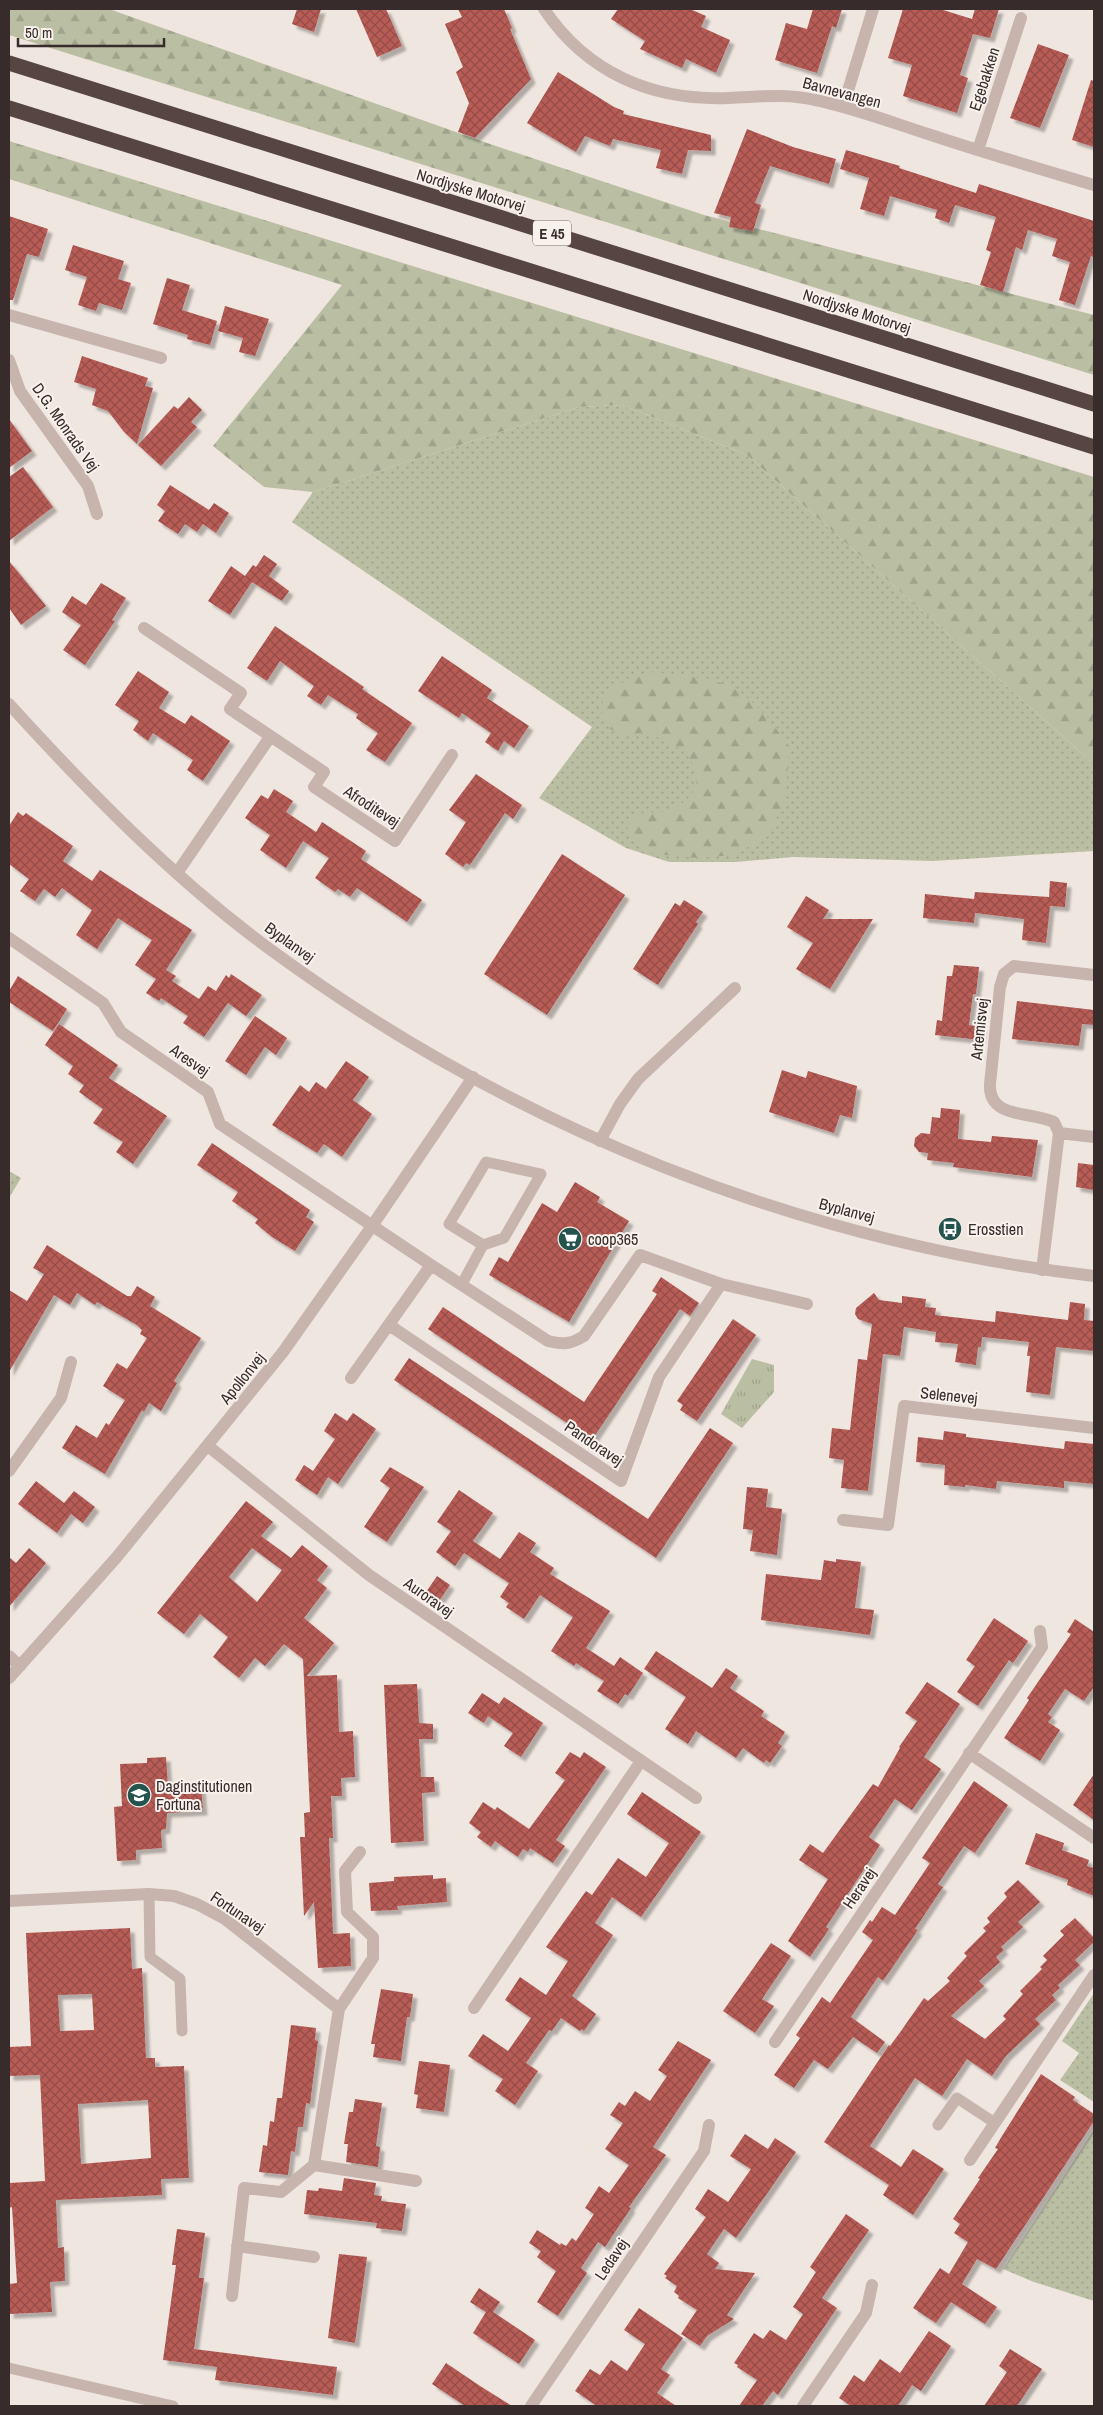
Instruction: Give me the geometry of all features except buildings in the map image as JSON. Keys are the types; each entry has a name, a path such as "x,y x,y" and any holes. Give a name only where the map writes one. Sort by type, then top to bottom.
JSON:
{"highway":[{"name":"Nordjyske Motorvej","path":"9,64 1094,404"},
{"path":"9,108 1094,447"}],"street":[{"name":"Bavnevangen","path":"544,9 574,46 600,67 630,82 662,93 692,98 729,98 759,95 790,96 843,107 1094,185"},
{"path":"843,107 873,9"},
{"name":"Egebakken","path":"978,150 1021,18"},
{"path":"9,315 161,358"},
{"name":"D.G. Monrads Vej","path":"9,360 20,391 88,486 96,514"},
{"name":"Afroditevej","path":"144,628 241,693 230,709 324,772 314,787 395,841 452,755"},
{"name":"Byplanvej","path":"9,704 80,782 177,873 269,948 367,1016 473,1077 600,1141 730,1192 777,1208 934,1251 1042,1270 1094,1276"},
{"path":"177,873 270,736"},
{"name":"Aresvej","path":"9,938 103,1003 121,1032 208,1092 220,1124 372,1226"},
{"name":"Artemisvej","path":"1058,1133 1054,1122 1042,1117 1012,1112 1000,1108 992,1102 989,1092 1000,987 1004,974 1014,966 1094,974"},
{"path":"600,1141 620,1104 638,1079 735,988"},
{"name":"Apollonvej","path":"9,1678 116,1558 283,1352 372,1226 473,1077"},
{"path":"1042,1270 1058,1133 1094,1137"},
{"path":"372,1226 548,1340 561,1345 574,1342 584,1336 640,1256 721,1284 806,1304"},
{"path":"351,1378 431,1265"},
{"name":"Pandoravej","path":"389,1325 621,1481 659,1377 721,1284"},
{"path":"9,1471 61,1398 71,1362"},
{"name":"Selenevej","path":"842,1520 888,1525 904,1406 1094,1428"},
{"name":"Auroravej","path":"208,1446 369,1575 696,1798"},
{"name":"Heravej","path":"775,2042 1042,1647 1040,1630"},
{"path":"9,1656 20,1666"},
{"path":"969,1753 1094,1838"},
{"path":"474,2008 641,1761"},
{"path":"232,2296 244,2188 281,2192 314,2165 339,2009 373,1958 373,1937 347,1912 345,1871 360,1852"},
{"name":"Fortunavej","path":"9,1901 149,1894 174,1896 197,1904 226,1919 339,2009"},
{"path":"970,2160 1094,1975"},
{"name":"Ledavej","path":"531,2406 704,2150 709,2126"},
{"path":"314,2165 416,2181"},
{"path":"237,2246 314,2257"},
{"path":"803,2406 866,2313 872,2285"}],"lane":[{"path":"462,1284 484,1245 504,1238 541,1174 486,1162 449,1224 484,1245"},
{"path":"149,1894 150,1957 180,1978 182,2031"},
{"path":"938,2125 957,2098 995,2123"},
{"path":"9,2368 173,2406"}],"green space":[{"path":"9,9 109,9 487,143 704,215 1094,315 1094,375 9,35"},
{"path":"9,141 1094,477 1094,764 747,455 622,405 579,407 313,492 264,487 213,446 342,285 9,179"},
{"path":"622,405 747,455 1094,764 1094,851 933,861 793,857 736,862 669,862 626,848 539,798 592,727 292,522 313,492 579,407"},
{"path":"650,672 682,675 719,682 737,690 759,709 789,746 786,797 768,836 733,855 699,858 654,854 634,839 627,826 639,813 673,809 686,800 697,785 692,762 676,746 650,735 618,733 610,729 604,721 602,707 604,699 609,692 624,682"},
{"path":"9,1171 21,1178 9,1198"},
{"path":"752,1359 774,1365 774,1392 742,1428 721,1414"},
{"path":"1094,1993 1094,2102 1060,2080 1079,2053 1062,2041"},
{"path":"1094,2130 1094,2301 1034,2282 1003,2269"}],"place":[{"name":"Erosstien","path":"950,1229"},
{"name":"coop365","path":"570,1239"},
{"name":"Daginstitutionen Fortuna","path":"139,1795"}]}
